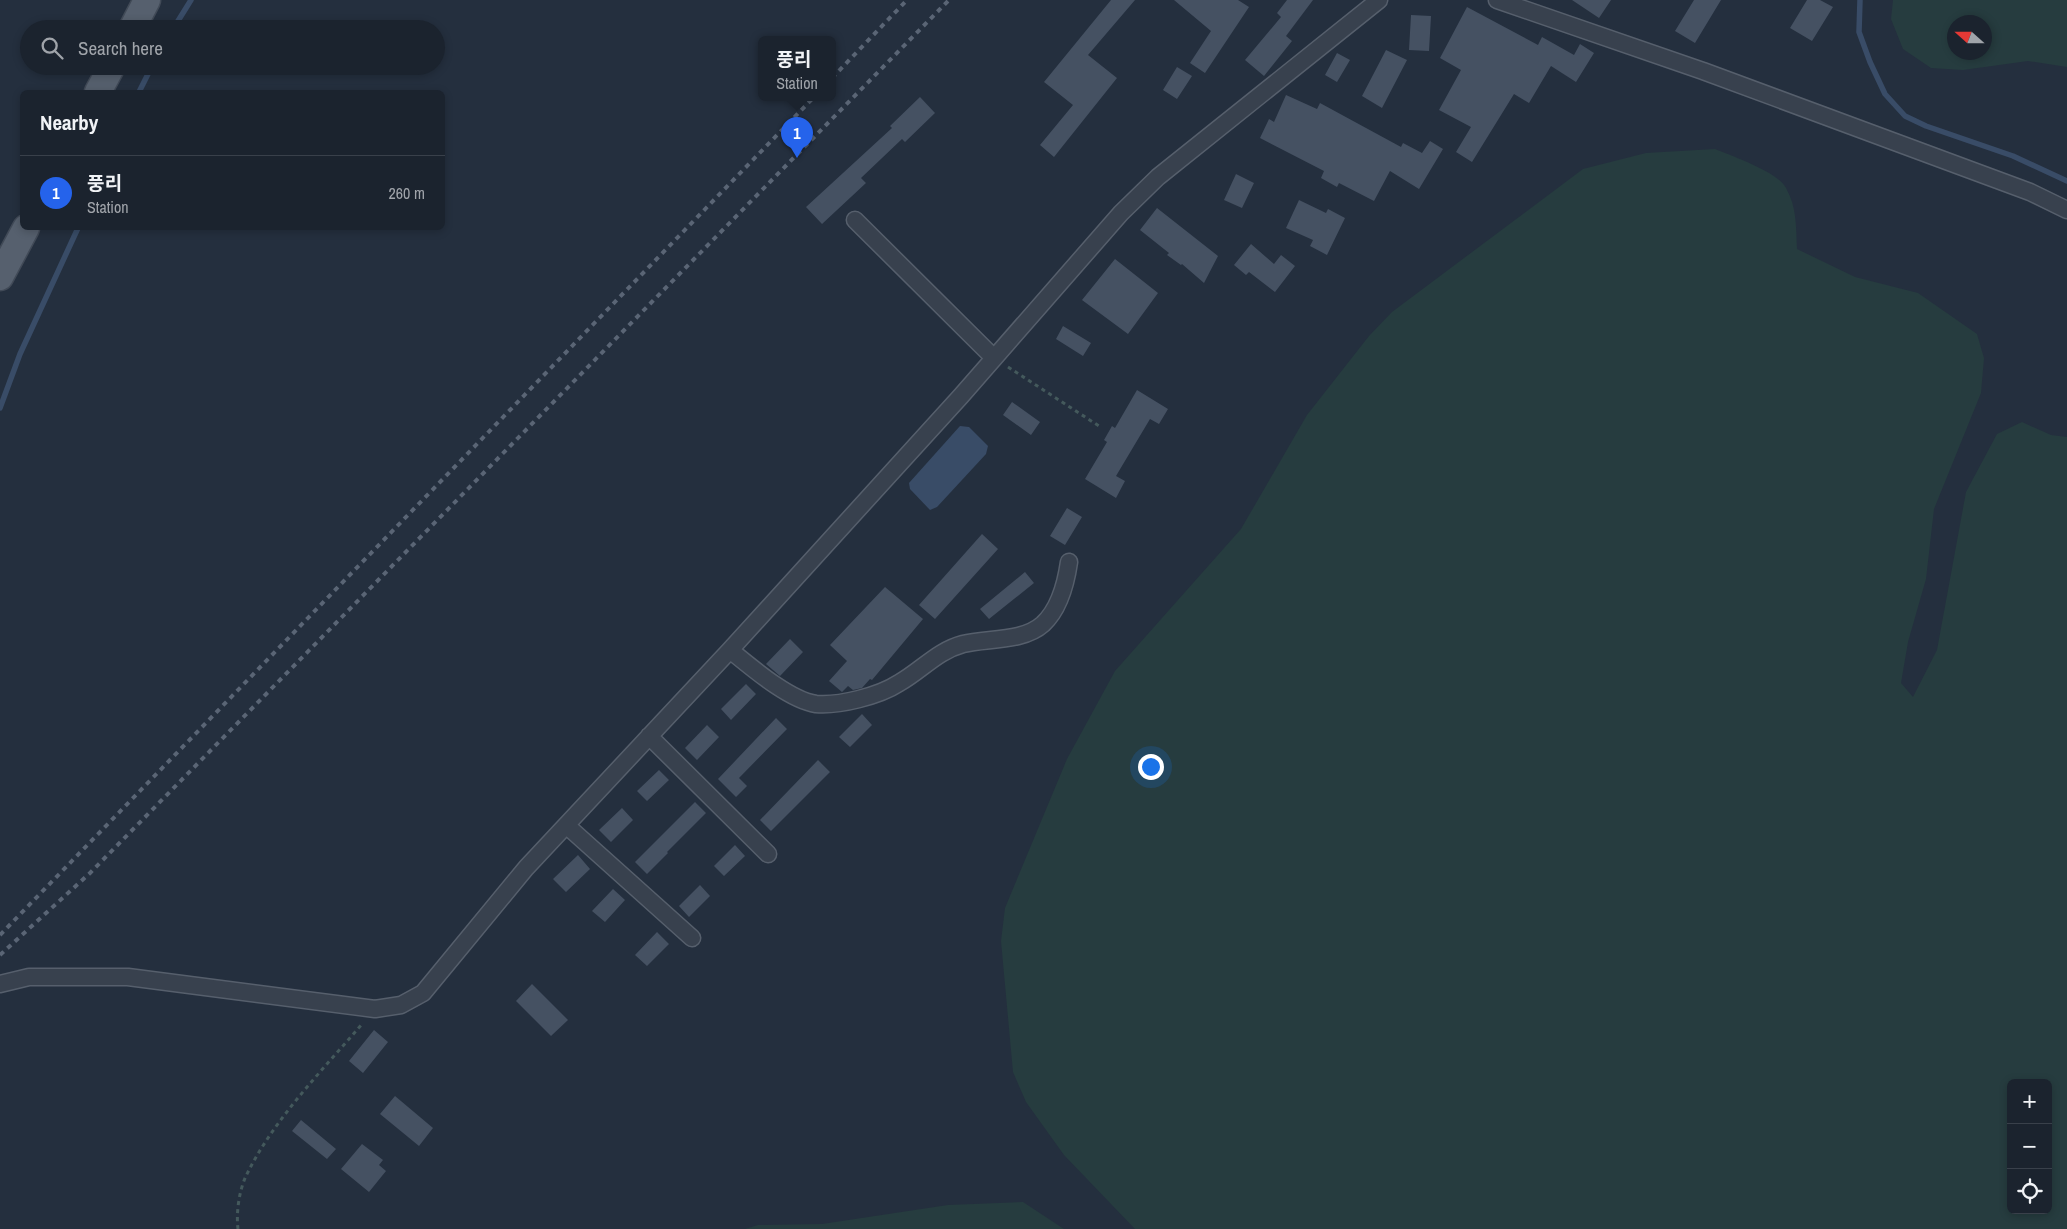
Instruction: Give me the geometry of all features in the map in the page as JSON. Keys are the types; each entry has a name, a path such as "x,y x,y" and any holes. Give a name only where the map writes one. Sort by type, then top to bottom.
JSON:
{"main road":[{"path":"137,20 147,0"},
{"path":"99,90 107,75"},
{"path":"0,277 25,230"}],"street":[{"path":"0,984 29,977 128,977 375,1008 401,1005 423,992 526,868 730,650 961,396 1093,242 1158,177 1379,0"},
{"path":"1497,0 1703,71 2030,192 2067,210"},
{"path":"855,220 993,357"},
{"path":"730,650 764,678 813,704 832,704 863,698 898,684 940,652 965,644 1028,632 1043,624 1065,586 1069,562"},
{"path":"648,736 768,854"},
{"path":"566,825 692,938"}],"path":[{"path":"993,357 1099,426"},
{"path":"238,1229 240,1194 246,1177 268,1139 292,1106 375,1008"}],"green space":[{"path":"1893,0 2067,0 2067,67 2028,61 1963,70 1931,68 1903,49 1891,19"},
{"path":"1715,149 1743,160 1765,170 1786,188 1790,195 1795,218 1797,249 1855,277 1918,293 1977,334 1984,358 1981,393 1934,509 1926,579 1908,642 1901,683 1913,697 1937,650 1966,492 1997,434 2022,422 2051,435 2067,437 2067,1229 1135,1229 1064,1155 1026,1102 1013,1072 1001,941 1005,908 1067,759 1115,671 1241,529 1307,415 1369,336 1392,312 1583,169 1646,153"},
{"path":"1023,1202 1064,1229 745,1229 758,1225 822,1224 948,1205"}],"water":[{"path":"960,426 969,427 988,446 986,454 937,507 930,510 910,489 909,483"}],"building":[{"path":"1111,0 1135,0 1088,55 1117,78 1054,157 1040,145 1073,105 1044,82"},
{"path":"1174,0 1238,0 1249,7 1205,73 1190,63 1211,31"},
{"path":"1287,0 1313,0 1286,36 1292,41 1264,76 1245,60 1281,17 1277,13"},
{"path":"1572,0 1611,0 1599,18"},
{"path":"1694,0 1721,0 1695,43 1675,31"},
{"path":"1807,0 1820,0 1833,7 1812,41 1790,28"},
{"path":"1467,7 1538,45 1542,37 1574,55 1580,44 1594,53 1576,82 1551,66 1529,103 1514,94 1472,162 1456,152 1471,127 1439,110 1461,70 1440,58"},
{"path":"1411,15 1431,16 1429,51 1409,50"},
{"path":"1386,50 1407,60 1382,108 1362,96"},
{"path":"1337,53 1350,60 1337,82 1325,75"},
{"path":"1177,67 1192,76 1177,99 1163,90"},
{"path":"1286,95 1317,109 1320,103 1401,147 1403,143 1422,153 1430,141 1443,149 1419,189 1390,171 1374,201 1339,183 1337,187 1321,178 1324,171 1260,138 1269,119 1274,122"},
{"path":"920,97 935,113 905,142 902,139 861,178 866,183 822,224 806,207 892,128 890,126"},
{"path":"1236,174 1254,183 1242,208 1224,200"},
{"path":"1299,200 1326,213 1328,209 1345,218 1327,255 1310,246 1313,240 1286,228"},
{"path":"1157,208 1218,256 1204,283 1182,264 1167,255 1169,253 1140,230"},
{"path":"1251,244 1274,264 1281,255 1295,266 1275,292 1249,272 1246,275 1234,265"},
{"path":"1115,259 1158,293 1128,334 1082,300"},
{"path":"1063,326 1091,343 1083,356 1056,339"},
{"path":"1137,390 1168,409 1159,424 1150,419 1116,476 1125,481 1116,498 1085,479 1107,442 1104,440 1112,426 1115,428"},
{"path":"1012,402 1040,422 1031,435 1003,415"},
{"path":"1067,508 1082,517 1065,545 1050,536"},
{"path":"982,534 998,549 935,619 919,605"},
{"path":"1025,572 1034,583 989,619 980,609"},
{"path":"885,587 923,619 872,680 870,679 862,688 853,690 848,686 842,692 829,681 847,661 830,645"},
{"path":"790,639 803,652 780,676 766,664"},
{"path":"746,684 756,694 731,720 721,709"},
{"path":"862,714 872,725 850,747 839,737"},
{"path":"776,718 787,729 739,778 747,786 736,797 718,779"},
{"path":"707,725 719,737 697,760 685,748"},
{"path":"818,760 830,772 771,831 760,820"},
{"path":"659,770 669,780 647,801 637,791"},
{"path":"695,802 706,813 647,874 635,862"},
{"path":"622,808 633,820 611,842 599,830"},
{"path":"735,845 745,856 724,876 714,866"},
{"path":"578,855 590,869 566,892 553,879"},
{"path":"700,885 710,896 689,917 679,906"},
{"path":"613,889 625,900 605,922 592,911"},
{"path":"657,932 669,944 647,966 635,955"},
{"path":"532,984 568,1020 551,1036 516,1001"},
{"path":"374,1030 388,1042 363,1073 349,1061"},
{"path":"395,1096 433,1128 419,1146 380,1114"},
{"path":"301,1120 336,1149 327,1159 292,1131"},
{"path":"362,1144 383,1160 379,1165 386,1171 369,1192 341,1169"}],"waterway":[{"path":"179,20 191,0"},
{"path":"1860,0 1859,32 1870,62 1885,94 1905,116 1926,126 2013,156 2067,181"},
{"path":"140,90 148,75"},
{"path":"0,408 20,354 77,230"}],"railway":[{"path":"836,74 907,0"},
{"path":"0,955 90,873 949,0"},
{"path":"0,935 810,101"}],"place":[{"name":"풍리","path":"797,158"}]}
